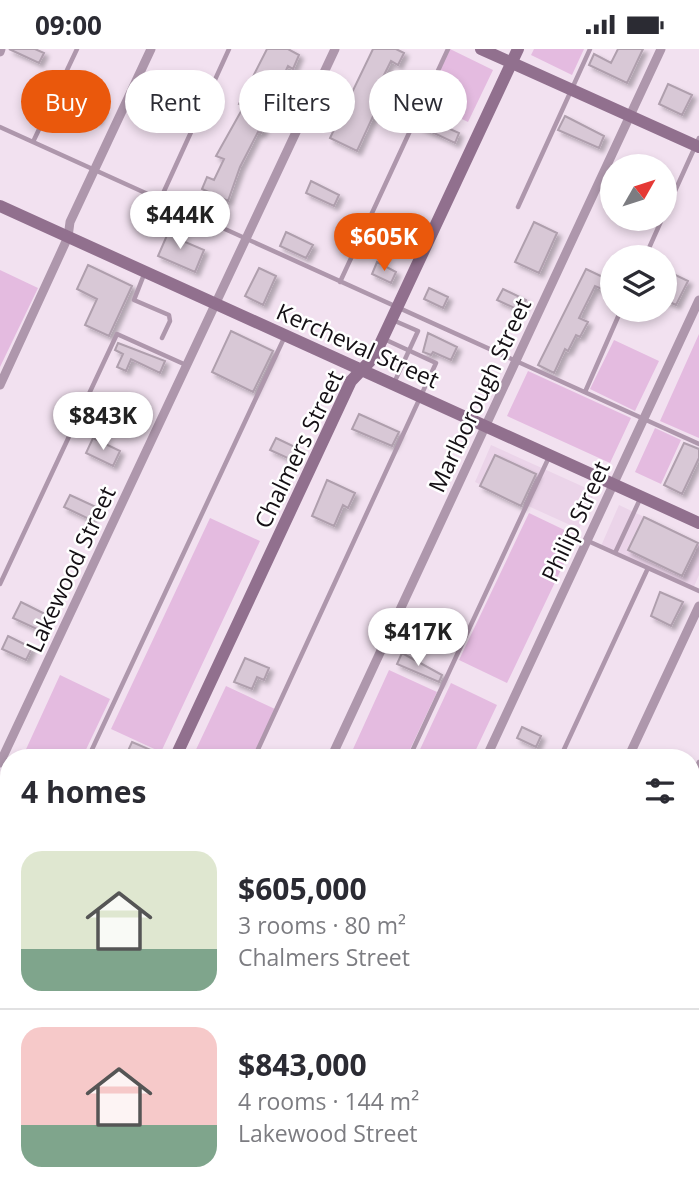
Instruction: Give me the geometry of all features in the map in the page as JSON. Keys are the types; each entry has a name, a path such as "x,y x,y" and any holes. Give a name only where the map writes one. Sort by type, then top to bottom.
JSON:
{"street":[{"path":"0,385 68,237 70,222 151,49"},
{"name":"Lakewood Street","path":"6,749 335,49"},
{"path":"481,49 630,116 698,143"},
{"name":"Chalmers Street","path":"179,749 351,381 374,357 518,49"},
{"name":"Marlborough Street","path":"335,749 661,49"},
{"name":"Kercheval Street","path":"1,209 362,369 699,523"},
{"name":"Philip Street","path":"490,749 699,300"},
{"path":"632,749 698,609"}],"lane":[{"path":"33,142 77,49"},
{"path":"160,200 229,49"},
{"path":"340,282 448,49"},
{"path":"518,207 590,49"},
{"path":"0,127 340,282 394,313 418,331 394,384"},
{"path":"677,188 698,143"},
{"path":"145,272 134,300 169,315 170,321 162,338"},
{"path":"394,313 516,361 699,444"},
{"path":"585,392 616,322"},
{"path":"0,584 117,334 186,365"},
{"path":"92,749 285,335"},
{"path":"258,749 436,363 382,339"},
{"path":"404,363 410,366"},
{"path":"424,372 431,375"},
{"path":"413,749 550,454"},
{"path":"615,553 641,496"},
{"path":"587,541 699,591"},
{"path":"564,749 648,568"}],"shaded area":[{"path":"450,49 493,70 468,122 467,70 439,70"},
{"path":"534,49 584,49 572,75 531,55"},
{"path":"0,270 38,288 0,367"},
{"path":"699,334 699,438 660,421"},
{"path":"614,340 659,361 635,411 590,389"},
{"path":"528,371 631,418 610,463 507,416"},
{"path":"655,428 681,440 661,484 635,472"},
{"path":"491,445 595,492 579,529 475,482"},
{"path":"619,505 699,543 699,575 693,589 601,546"},
{"path":"529,513 577,536 507,683 459,660"},
{"path":"210,518 260,541 162,749 154,749 111,729"},
{"path":"389,670 437,692 410,749 353,749"},
{"path":"60,675 110,699 86,749 26,749"},
{"path":"451,683 497,705 476,749 420,749"},
{"path":"226,686 275,709 257,749 196,749"}],"building":[{"path":"9,49 35,49 44,53 39,63"},
{"path":"267,49 288,49 299,55 293,69 288,66 286,70 256,70"},
{"path":"373,49 396,49 404,53 398,65 391,61 386,70 369,70 369,125 357,151 330,138 332,133 355,133 355,86"},
{"path":"618,49 643,49 627,83 589,65 594,54 611,63"},
{"path":"668,84 692,95 682,115 659,104"},
{"path":"239,115 239,133 257,133 240,167 228,201 202,189 207,177 214,180 224,159 216,156"},
{"path":"565,116 604,136 599,148 558,130"},
{"path":"434,133 459,133 455,143"},
{"path":"311,181 339,195 334,206 306,193"},
{"path":"534,222 557,233 539,273 515,262"},
{"path":"171,226 181,231 178,239 204,250 195,272 158,256"},
{"path":"286,232 313,245 306,258 280,246"},
{"path":"377,262 396,272 391,283 372,274"},
{"path":"88,265 132,286 109,336 85,325 97,299 77,289"},
{"path":"259,268 276,276 263,305 245,296"},
{"path":"586,269 600,276 600,288 595,286 579,318 588,322 580,337 576,335 568,351 565,349 554,373 538,365"},
{"path":"677,276 688,281 677,303"},
{"path":"429,288 448,297 443,308 424,299"},
{"path":"503,289 526,300 521,311 497,300"},
{"path":"231,331 273,351 253,392 212,372"},
{"path":"428,333 457,347 451,360 433,352 431,355 423,352"},
{"path":"118,343 165,361 160,373 131,359 126,371 117,367 123,354 115,350"},
{"path":"359,414 399,432 392,446 352,429"},
{"path":"93,438 120,451 113,466 86,453"},
{"path":"276,438 297,448 292,460 270,450"},
{"path":"684,443 699,449 699,458 682,494 664,485"},
{"path":"495,455 536,474 521,506 480,486"},
{"path":"327,480 355,493 348,508 343,505 334,526 312,516"},
{"path":"70,495 96,507 91,520 64,507"},
{"path":"644,517 698,543 682,576 628,550"},
{"path":"660,592 683,602 671,626 651,616"},
{"path":"21,602 47,615 39,630 13,618"},
{"path":"418,615 439,625 433,636 413,626"},
{"path":"8,636 32,648 26,660 2,649"},
{"path":"402,653 442,675 439,682 397,664"},
{"path":"245,658 269,668 264,680 257,677 252,689 234,682"},
{"path":"522,727 541,736 536,747 517,738"},
{"path":"132,742 148,749 129,749"}]}
